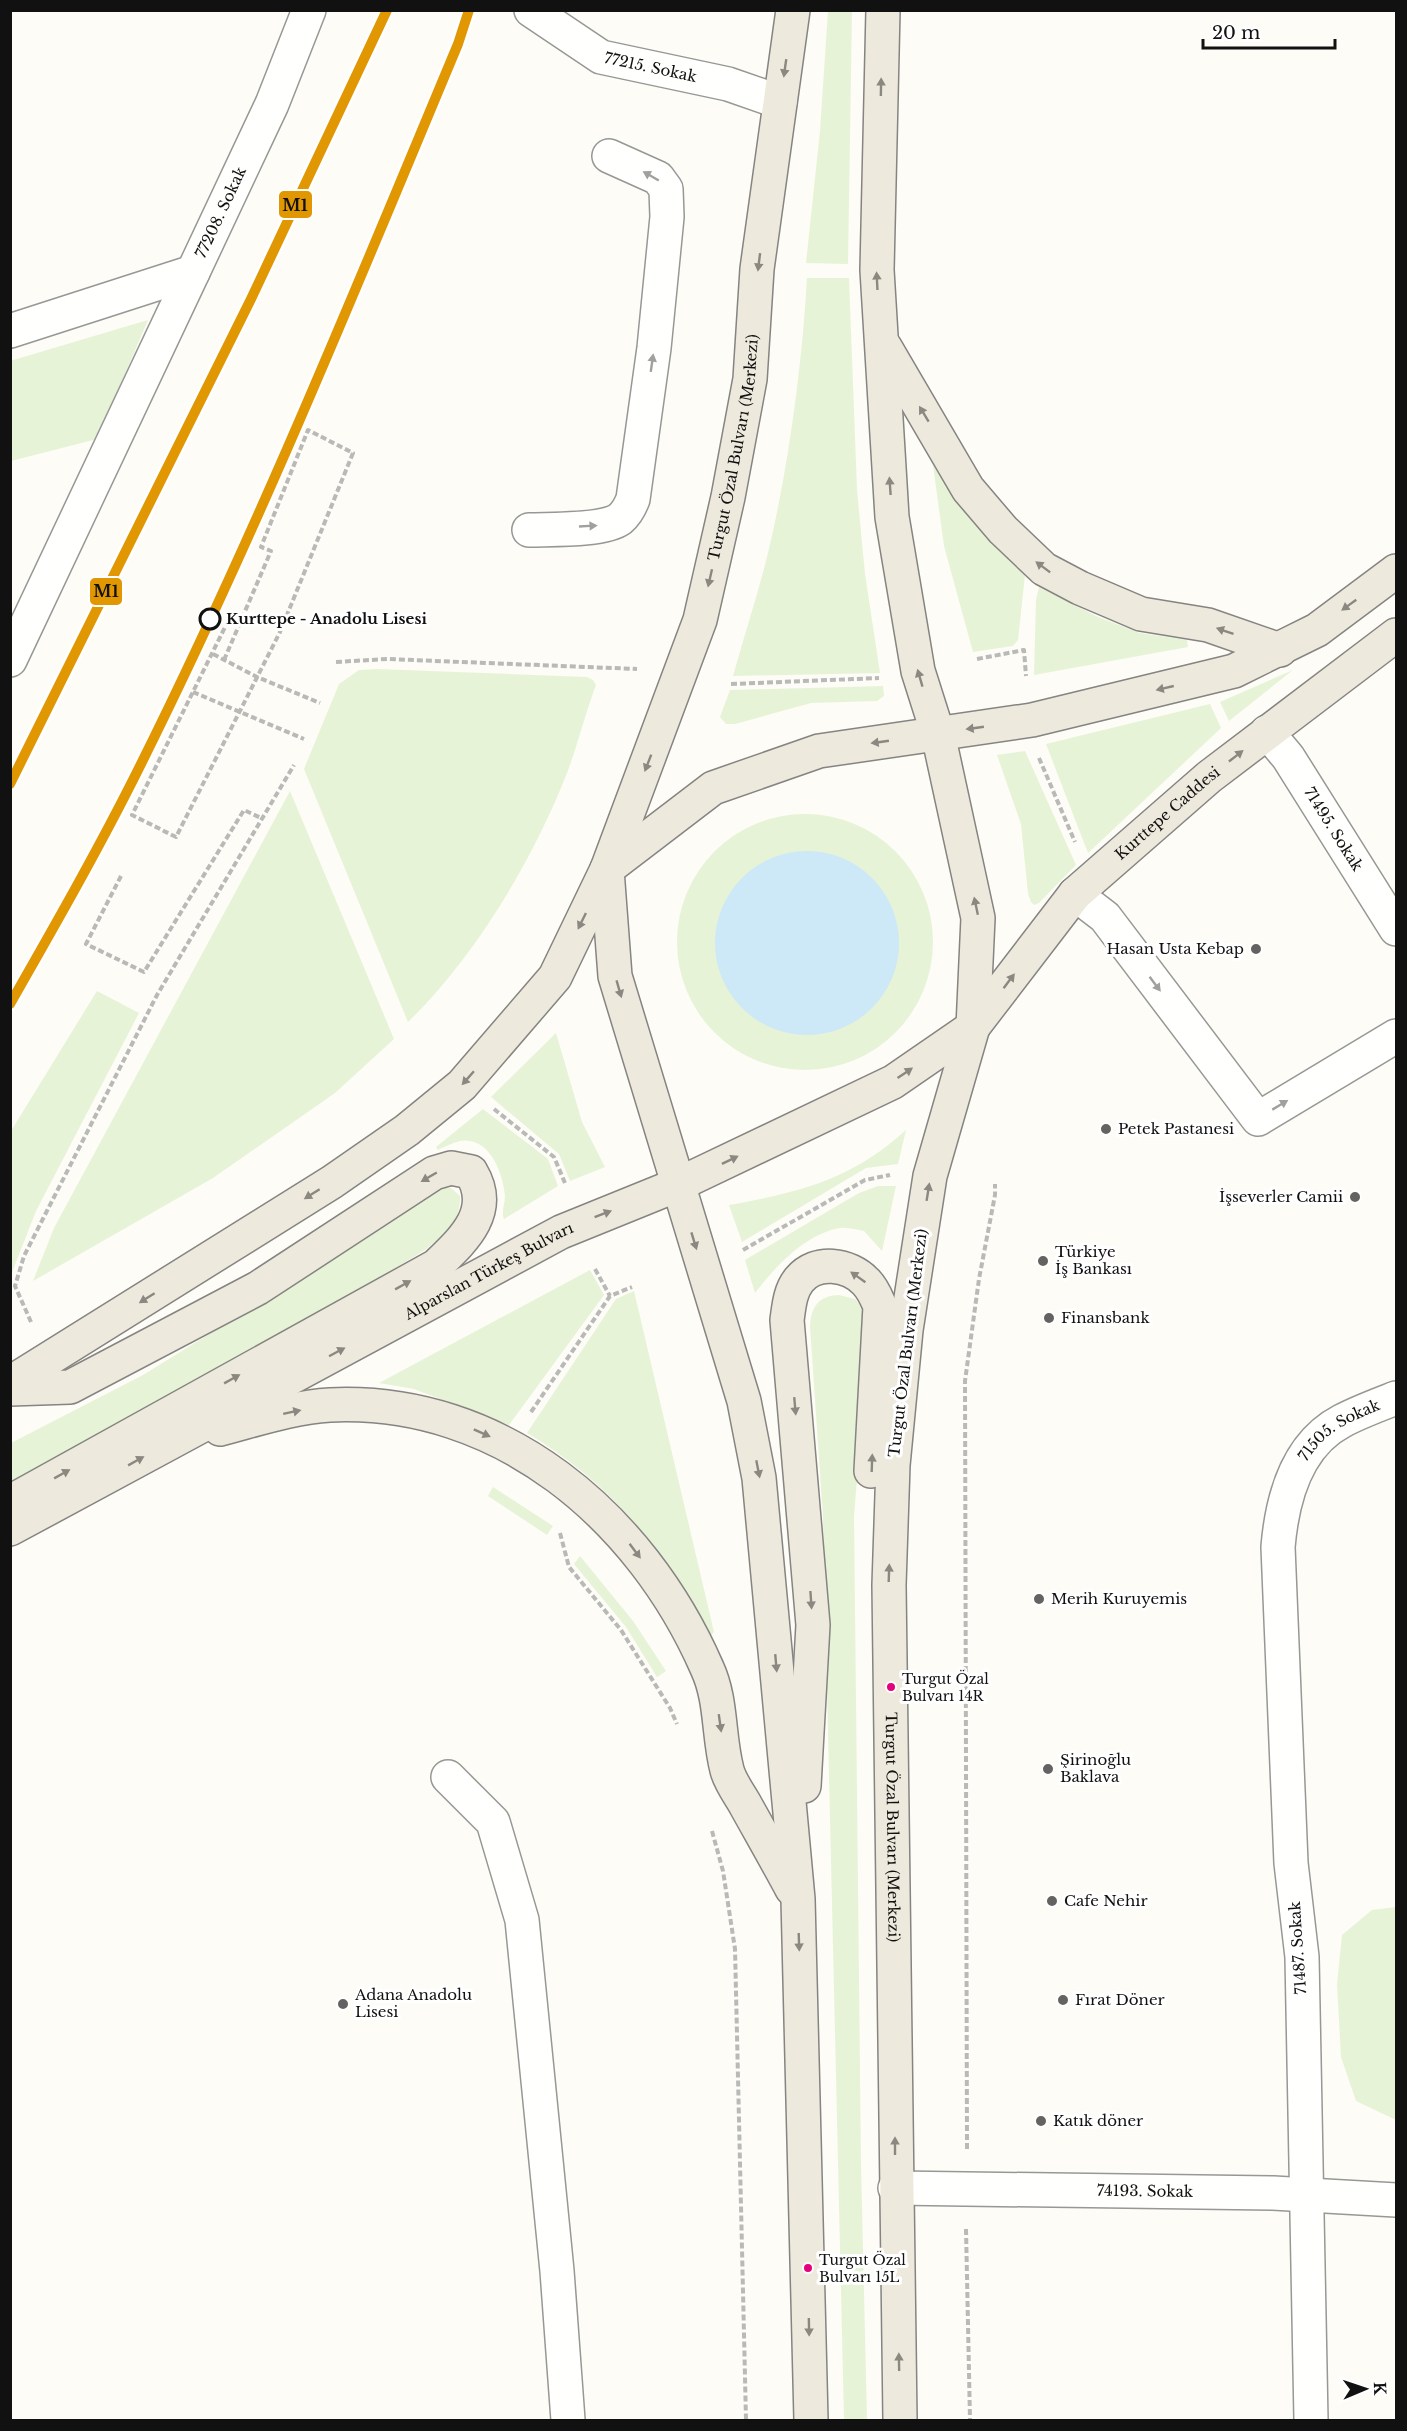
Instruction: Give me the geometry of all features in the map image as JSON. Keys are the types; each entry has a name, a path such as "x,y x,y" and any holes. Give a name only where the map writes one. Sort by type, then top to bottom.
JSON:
{"main road":[{"name":"Turgut Özal Bulvarı (Merkezi)","path":"607,869 700,620 728,497 750,379 758,269 793,10"},
{"path":"884,10 877,270 892,517 918,671 938,734 978,918 974,1027"},
{"path":"881,340 968,489 1003,530 1044,569 1080,588 1141,614 1208,625 1280,650"},
{"path":"10,1383 332,1182 407,1130 462,1085 555,977 607,869 713,788 819,751 1032,720 1234,671 1317,630 1396,571"},
{"name":"Kurttepe Caddesi","path":"974,1027 1075,894 1209,777 1396,635"},
{"path":"607,869 615,976 744,1401 759,1478 798,1899 811,2421"},
{"name":"Turgut Özal Bulvarı (Merkezi)","path":"900,2421 889,1585 893,1465 906,1330 930,1176 974,1027"},
{"name":"Alparslan Türkeş Bulvarı","path":"10,1529 561,1232 677,1185 893,1082 974,1027"},
{"path":"10,1389 70,1387 258,1288 434,1173 452,1168 471,1172 478,1185 479,1210 468,1235 436,1266 10,1502"},
{"path":"798,1899 813,1625 787,1320 790,1296 799,1280 814,1269 828,1266 849,1271 865,1281 880,1306 868,1587 891,1687"},
{"path":"174,1440 292,1411 329,1405 392,1407 441,1416 487,1435 534,1460 567,1484 598,1508 616,1528 682,1618 708,1669 718,1704 727,1771 798,1899"}],"street":[{"name":"77208. Sokak","path":"10,331 193,272 272,104 309,10"},
{"name":"77215. Sokak","path":"531,10 602,57 728,84 780,102"},
{"path":"530,530 600,526 618,520 628,511 633,499 654,348 667,216 666,189 658,178 609,156"},
{"path":"10,660 193,272"},
{"name":"71495. Sokak","path":"1267,732 1287,757 1396,929"},
{"path":"1075,894 1105,918 1258,1119 1396,1036"},
{"name":"71505. Sokak","path":"1293,1477 1313,1445 1333,1427 1396,1398"},
{"name":"71487. Sokak","path":"1293,1477 1280,1524 1278,1571 1291,1863 1302,1957 1311,2421"},
{"path":"448,1777 493,1822 522,1920 557,2271 568,2421"},
{"name":"74193. Sokak","path":"896,2188 1273,2193 1396,2200"}],"path":[{"path":"224,660 271,551 261,547 308,430 353,453 280,632 176,837 132,815 232,613"},
{"path":"977,659 1024,650 1026,676"},
{"path":"213,654 257,677 320,703"},
{"path":"336,662 387,659 638,669"},
{"path":"731,684 879,678"},
{"path":"193,692 304,739"},
{"path":"1035,749 1078,851"},
{"path":"31,1322 15,1286 24,1256 157,995 294,765"},
{"path":"121,876 87,944 144,972 244,810 261,819"},
{"path":"493,1108 554,1157 565,1183"},
{"path":"743,1250 865,1180 894,1175"},
{"path":"967,2152 965,1381 995,1184"},
{"path":"596,1269 610,1296"},
{"path":"530,1413 610,1296 632,1287"},
{"path":"558,1524 569,1568 621,1630 670,1708 680,1729"},
{"path":"711,1828 723,1871 735,1949 746,2421"},
{"path":"965,2219 970,2421"}],"green space":[{"path":"828,11 852,11 848,264 806,263 820,131"},
{"path":"807,278 849,278 857,490 865,574 880,673 733,676 775,524 798,383"},
{"path":"148,320 97,439 11,461 10,361"},
{"path":"933,465 957,503 1025,575 1018,640 1013,646 973,652 944,546"},
{"path":"1039,587 1098,617 1140,633 1187,640 1188,647 1034,675 1036,600"},
{"path":"359,670 587,677 596,685 567,773 519,873 479,938 433,996 408,1022 304,769 339,684"},
{"path":"1293,670 1229,721 1220,702"},
{"path":"883,686 884,696 877,701 811,703 735,724 726,724 720,717 730,690"},
{"path":"1210,704 1221,728 1088,853 1046,744"},
{"path":"1025,751 1076,865 1039,903 1034,905 1028,894 1021,824 997,755"},
{"path":"290,791 394,1039 335,1093 213,1178 33,1281 54,1228"},
{"path":"805,814 842,819 865,829 896,851 918,882 928,905 933,942 928,979 918,1002 896,1033 865,1055 842,1065 805,1070 768,1065 745,1055 714,1033 692,1002 682,979 677,942 682,905 692,882 714,851 745,829 768,819"},
{"path":"97,991 139,1013 36,1211 11,1275 11,1131"},
{"path":"556,1033 582,1122 605,1167 570,1181 559,1154 491,1097"},
{"path":"483,1109 548,1159 558,1186 504,1219 504,1187 498,1167 486,1150 470,1141 460,1141 438,1150 436,1147"},
{"path":"906,1130 898,1164 866,1168 742,1242 729,1205 779,1195 824,1181 865,1161"},
{"path":"878,1186 896,1186 882,1251 864,1231 840,1228 827,1231 792,1253 755,1293 745,1260 859,1193"},
{"path":"440,1188 451,1188 460,1196 458,1214 439,1239 425,1250 238,1363 11,1489 11,1443 143,1375 388,1224"},
{"path":"590,1270 604,1295 509,1425 414,1389 379,1383"},
{"path":"634,1291 714,1632 711,1635 706,1634 674,1574 632,1520 583,1472 556,1451 527,1433 616,1299"},
{"path":"839,1295 855,1299 863,1308 865,1317 866,1369 854,1516 861,2164 867,2420 844,2420 823,1517 810,1327 812,1314 817,1304 821,1300"},
{"path":"493,1487 553,1526 547,1535 488,1496"},
{"path":"580,1556 633,1621 666,1671 657,1677 626,1627 574,1564"},
{"path":"1396,1907 1396,2120 1356,2101 1341,2057 1337,1984 1342,1935 1372,1910"}],"water":[{"path":"807,851 842,858 872,878 892,908 899,943 892,978 872,1008 842,1028 807,1035 772,1028 742,1008 722,978 715,943 722,908 742,878 772,858"}],"transit line":[{"name":"M1","path":"10,784 251,299 387,10"},
{"name":"M1","path":"10,1004 123,800 223,591 343,319 458,44 469,10"}],"place":[{"name":"Kurttepe - Anadolu Lisesi","path":"210,619"},
{"name":"Hasan Usta Kebap","path":"1256,949"},
{"name":"Petek Pastanesi","path":"1106,1129"},
{"name":"İşseverler Camii","path":"1355,1197"},
{"name":"Türkiye İş Bankası","path":"1043,1261"},
{"name":"Finansbank","path":"1049,1318"},
{"name":"Merih Kuruyemis","path":"1039,1599"},
{"name":"Turgut Özal Bulvarı 14R","path":"891,1687"},
{"name":"Şirinoğlu Baklava","path":"1048,1769"},
{"name":"Cafe Nehir","path":"1052,1901"},
{"name":"Fırat Döner","path":"1063,2000"},
{"name":"Adana Anadolu Lisesi","path":"343,2004"},
{"name":"Katık döner","path":"1041,2121"},
{"name":"Turgut Özal Bulvarı 15L","path":"808,2268"}]}
